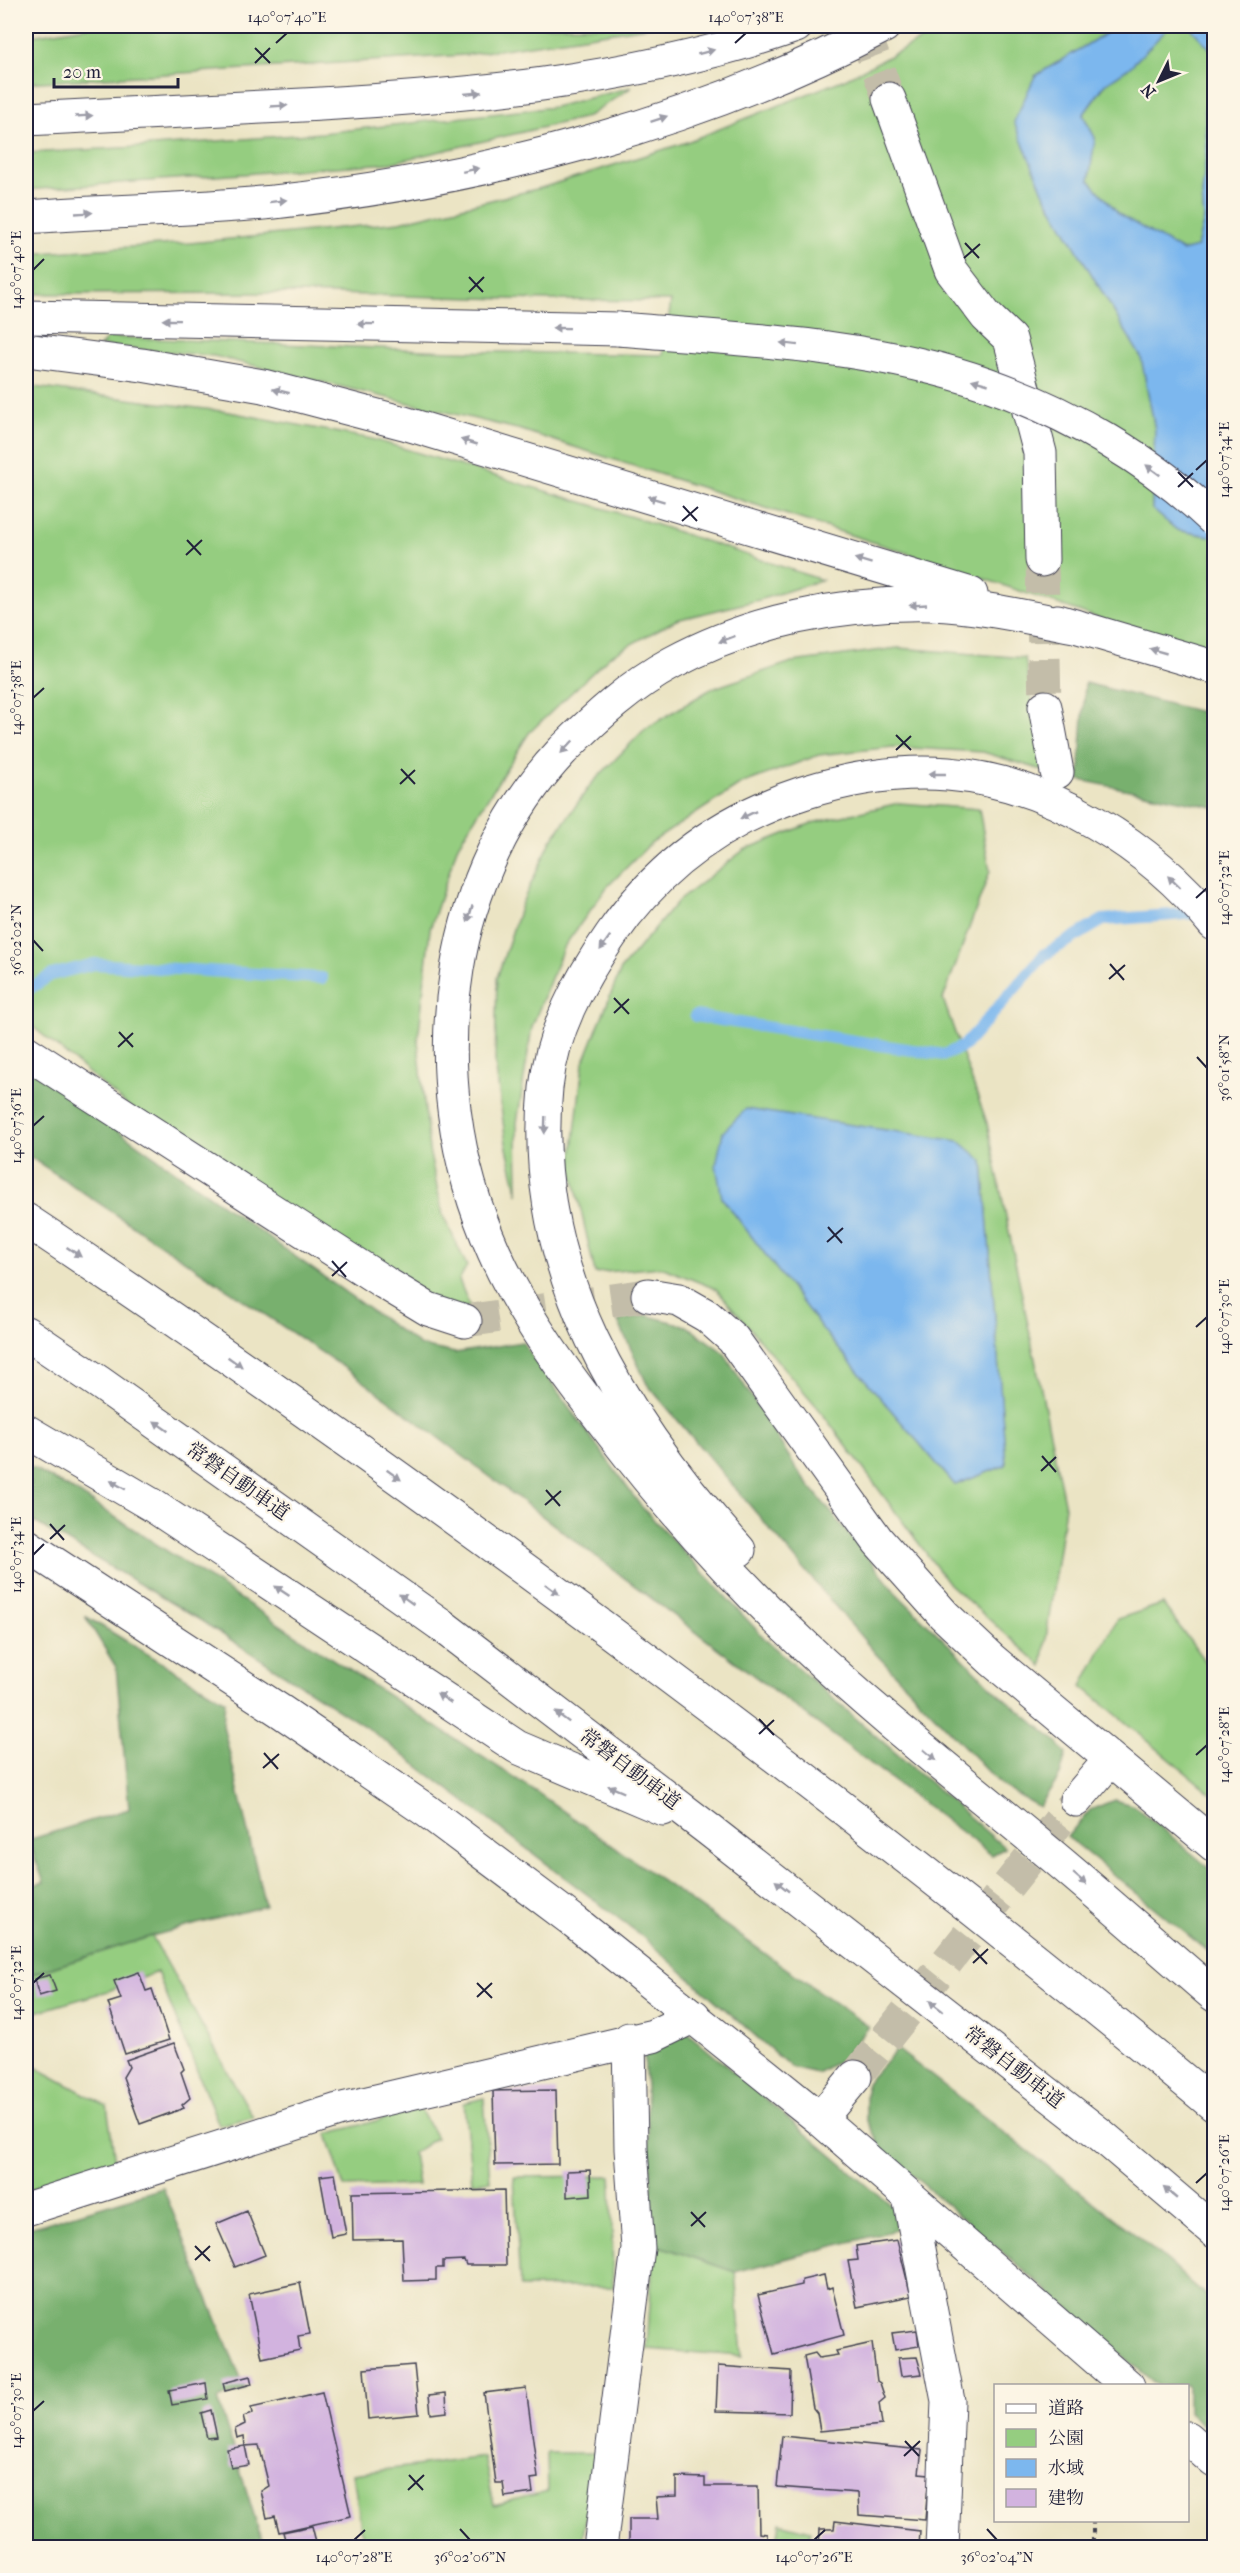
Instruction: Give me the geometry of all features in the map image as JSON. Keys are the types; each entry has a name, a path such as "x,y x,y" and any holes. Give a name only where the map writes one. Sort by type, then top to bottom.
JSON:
{"main road":[{"path":"26,119 392,101 498,90 586,78 670,62 758,39 796,26"},
{"path":"26,217 273,202 364,190 540,154 625,130 707,102 789,70 884,26"},
{"path":"889,99 951,270 986,316 1011,339 1041,453 1042,560"},
{"path":"26,317 619,329 850,351 986,383 1044,407 1150,466 1215,520"},
{"path":"26,350 142,365 263,386 394,420 1215,667"},
{"path":"1080,627 996,612 932,604 818,613 772,623 723,640 671,663 627,692 553,762 521,804 495,847 476,893 461,943 453,992 449,1043 451,1096 459,1145 494,1253 529,1315 577,1388 683,1521 805,1646 885,1717 1046,1850 1215,1995"},
{"path":"1045,707 1057,772"},
{"path":"885,1717 724,1533 682,1481 615,1387 590,1337 556,1238 544,1140 546,1086 555,1041 571,1000 598,953 626,912 661,873 699,843 742,817 785,798 837,782 892,774 948,774 994,782 1044,798 1090,818 1133,845 1178,884 1215,924"},
{"path":"26,1052 385,1283 428,1309 465,1321"},
{"path":"26,1220 148,1301 488,1542 838,1803 1215,2105"},
{"path":"648,1295 679,1300 707,1316 734,1340 878,1540 944,1616 1110,1760 1215,1845"},
{"name":"常磐自動車道","path":"26,1333 440,1624 1101,2135 1215,2231"},
{"path":"26,1431 152,1505 517,1747 708,1829"},
{"path":"26,1545 282,1712 427,1810 575,1922 820,2119 1127,2384"},
{"path":"1076,1800 1110,1760"},
{"path":"26,2209 338,2110 629,2039 653,2036 694,2016"},
{"path":"600,2547 638,2248 631,2149 629,2039"},
{"path":"820,2119 855,2077"},
{"path":"909,2197 948,2401 942,2547"},
{"path":"1189,2439 1215,2461"}],"path":[{"path":"1093,2522 1093,2547"}],"green space":[{"path":"91,26 654,26 465,55 26,83 26,37"},
{"path":"948,26 1118,26 1035,76 1045,196 1141,357 1155,429 1152,509 1177,530 1214,537 1214,649 1122,626 929,560 521,430 214,356 100,346 109,337 451,351 663,355 671,301 297,293 26,294 26,254 190,243 400,222 541,188 684,143 845,79"},
{"path":"1170,26 1189,26 1214,53 1214,74 1205,108 1207,146 1202,194 1204,219 1197,247 1182,251 1120,215 1089,180 1095,138 1083,115 1106,84 1130,67"},
{"path":"632,87 587,117 390,163 26,190 26,153 322,133 554,107"},
{"path":"26,386 229,412 372,439 642,520 822,580 759,600 676,620 611,655 529,733 458,845 430,929 418,1041 429,1150 443,1215 467,1266 459,1280 470,1307 429,1313 127,1105 26,1021"},
{"path":"898,648 1025,658 1045,771 983,752 893,747 819,755 741,784 652,842 607,887 563,948 532,1027 517,1123 518,1194 506,1144 495,1062 497,978 521,905 551,841 591,784 645,729 711,689 792,662"},
{"path":"1085,683 1214,715 1214,807 1079,780"},
{"path":"899,803 979,809 990,871 943,999 987,1123 1065,1507 1042,1666 949,1584 819,1409 716,1289 661,1267 595,1273 571,1166 583,1064 621,969 678,901 744,850 812,823","holes":["983,1161 1006,1465 955,1485 828,1336 722,1198"]},
{"path":"26,1065 421,1346 455,1353 522,1342 640,1505 768,1642 1005,1848 992,1855 355,1375 26,1154"},
{"path":"645,1315 687,1326 724,1353 800,1474 898,1595 998,1693 1056,1741 1066,1754 1060,1776 1039,1807 1002,1786 875,1653 647,1384 618,1321"},
{"path":"26,1465 78,1493 538,1793 869,2027 842,2059 817,2073 791,2067 638,1933 369,1729 200,1620 26,1517"},
{"path":"1163,1604 1214,1674 1214,1796 1082,1686 1117,1619"},
{"path":"85,1616 225,1701 223,1725 265,1906 152,1936 26,1976 26,1887 44,1882 28,1840 129,1809 116,1667"},
{"path":"1114,1800 1135,1806 1214,1872 1214,1956 1067,1837 1090,1810"},
{"path":"152,1936 253,2117 219,2125 157,1972 108,1991 26,2015 26,1976"},
{"path":"684,2030 895,2209 896,2230 735,2272 654,2244 644,2052"},
{"path":"897,2049 1132,2232 1214,2302 1214,2435 1189,2413 1189,2384 1156,2384 882,2149 866,2119 866,2083"},
{"path":"26,2062 107,2106 115,2161 26,2191"},
{"path":"484,2098 490,2181 472,2182 464,2103"},
{"path":"420,2109 436,2138 413,2153 418,2185 344,2187 327,2134"},
{"path":"611,2176 613,2287 520,2287 514,2177"},
{"path":"163,2188 245,2389 218,2400 264,2547 26,2548 26,2229"},
{"path":"654,2244 735,2272 742,2356 647,2349"},
{"path":"547,2453 597,2453 581,2547 364,2547 353,2474 484,2457 494,2505 548,2491"},
{"path":"780,2523 811,2531 808,2547 776,2547"}],"water":[{"path":"1118,26 1170,26 1130,67 1105,84 1083,115 1095,138 1089,180 1120,215 1182,251 1197,247 1204,219 1202,194 1207,146 1205,108 1214,74 1214,537 1177,530 1152,509 1155,429 1141,357 1045,196 1014,122 1035,76"},
{"path":"1189,26 1214,26 1214,53"},
{"path":"746,1109 959,1141 983,1161 1006,1465 955,1485 828,1336 722,1198 716,1165 723,1132"}],"building":[{"path":"139,1972 146,1991 152,1989 169,2040 125,2054 108,2003 121,1999 114,1981"},
{"path":"50,1975 56,1991 39,1996 34,1979"},
{"path":"174,2043 184,2069 181,2072 190,2098 182,2105 184,2108 140,2124 123,2077 129,2067 126,2060"},
{"path":"556,2090 558,2164 495,2165 493,2091"},
{"path":"590,2170 591,2195 567,2197 567,2171"},
{"path":"335,2174 346,2234 331,2237 320,2176"},
{"path":"504,2190 506,2265 466,2265 464,2260 443,2261 443,2268 436,2268 436,2280 404,2281 402,2239 353,2240 352,2193"},
{"path":"247,2211 265,2255 235,2267 216,2224"},
{"path":"897,2240 911,2296 857,2307 848,2261 858,2260 856,2246"},
{"path":"824,2275 827,2289 832,2287 844,2335 774,2354 758,2295 802,2285 802,2280"},
{"path":"300,2283 310,2334 298,2336 300,2350 262,2358 249,2294"},
{"path":"917,2330 919,2346 895,2350 892,2333"},
{"path":"872,2343 877,2381 880,2383 885,2398 879,2403 882,2425 820,2431 817,2413 813,2408 804,2356 815,2353 819,2358 838,2355 836,2351"},
{"path":"917,2357 922,2374 901,2376 898,2358"},
{"path":"414,2365 419,2414 368,2419 364,2369"},
{"path":"718,2366 791,2371 790,2413 716,2411"},
{"path":"250,2376 252,2384 225,2391 223,2383"},
{"path":"206,2383 208,2399 172,2405 169,2390"},
{"path":"526,2388 538,2478 531,2479 533,2493 505,2497 503,2483 496,2483 484,2393"},
{"path":"322,2392 351,2516 279,2532 275,2516 267,2518 261,2491 269,2486 259,2445 245,2446 244,2436 237,2438 235,2429 245,2424 243,2417 252,2414 251,2408"},
{"path":"446,2393 447,2412 431,2414 429,2395"},
{"path":"211,2410 217,2437 207,2438 201,2413"},
{"path":"782,2436 922,2450 919,2473 929,2474 925,2520 859,2515 858,2493 777,2487"},
{"path":"245,2446 249,2465 231,2468 227,2449"},
{"path":"677,2477 705,2478 705,2486 758,2486 759,2533 767,2534 767,2547 629,2547 629,2519 658,2519 656,2497 677,2496"},
{"path":"835,2521 920,2531 919,2547 819,2547 820,2529 834,2529"},
{"path":"312,2526 317,2546 340,2541 341,2547 287,2547 283,2532"}],"waterway":[{"path":"695,1016 944,1055 964,1046 1044,955 1103,920 1199,913"},
{"path":"26,991 51,975 94,964 322,978"}],"tunnel":[{"path":"862,26 889,99"},
{"path":"1042,560 1045,707"},
{"path":"465,1321 648,1295"},
{"path":"855,2077 1076,1800"}]}
